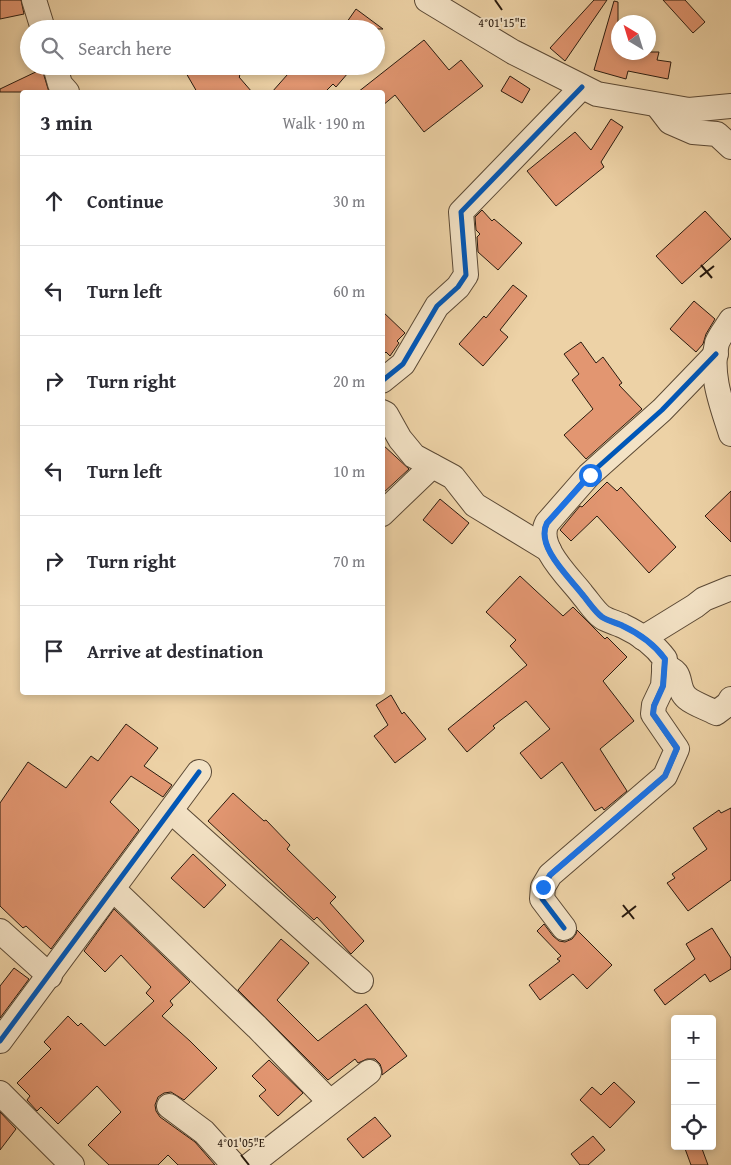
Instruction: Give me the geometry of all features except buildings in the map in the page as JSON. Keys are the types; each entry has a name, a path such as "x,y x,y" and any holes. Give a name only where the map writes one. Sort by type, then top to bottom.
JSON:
{"street":[{"path":"34,0 40,20"},
{"path":"436,1 513,52 597,94 688,110 731,106"},
{"path":"57,75 60,84 65,90"},
{"path":"385,379 403,364 437,306 458,287 466,274 461,212 582,87"},
{"path":"657,105 670,122 692,132 717,134 731,147"},
{"path":"731,320 718,341 714,362 720,398 731,434"},
{"path":"564,928 542,899 543,887 550,875 665,776 677,748 653,714 654,706 663,686 665,659 654,645 625,627 602,616 557,563 544,539 544,529 547,523 590,475 662,410 716,354"},
{"path":"385,414 400,440 414,456 453,477 476,505 549,550"},
{"path":"385,511 432,466"},
{"path":"643,638 704,599 731,588"},
{"path":"664,667 672,669 678,675 686,698 716,713 731,700"},
{"path":"0,1041 50,976 199,772"},
{"path":"171,811 361,981"},
{"path":"113,889 257,1027 330,1102"},
{"path":"0,931 50,976"},
{"path":"250,1165 369,1072"},
{"path":"0,1093 72,1165"},
{"path":"169,1106 204,1132 234,1165"}],"cycle path":[{"path":"385,379 403,364 437,306 458,287 466,275 461,212 582,87"},
{"path":"564,928 542,899 543,887 550,875 665,776 677,749 653,714 654,705 663,686 665,659 641,636 602,617 597,612 562,570 549,551 545,532 547,523 589,475 662,410 716,354"},
{"path":"0,1041 199,772"}],"route":[{"path":"543,887 550,875 665,776 677,748 653,714 654,706 663,686 665,659 654,645 625,627 602,616 557,563 544,539 544,529 547,523 590,475"}]}
